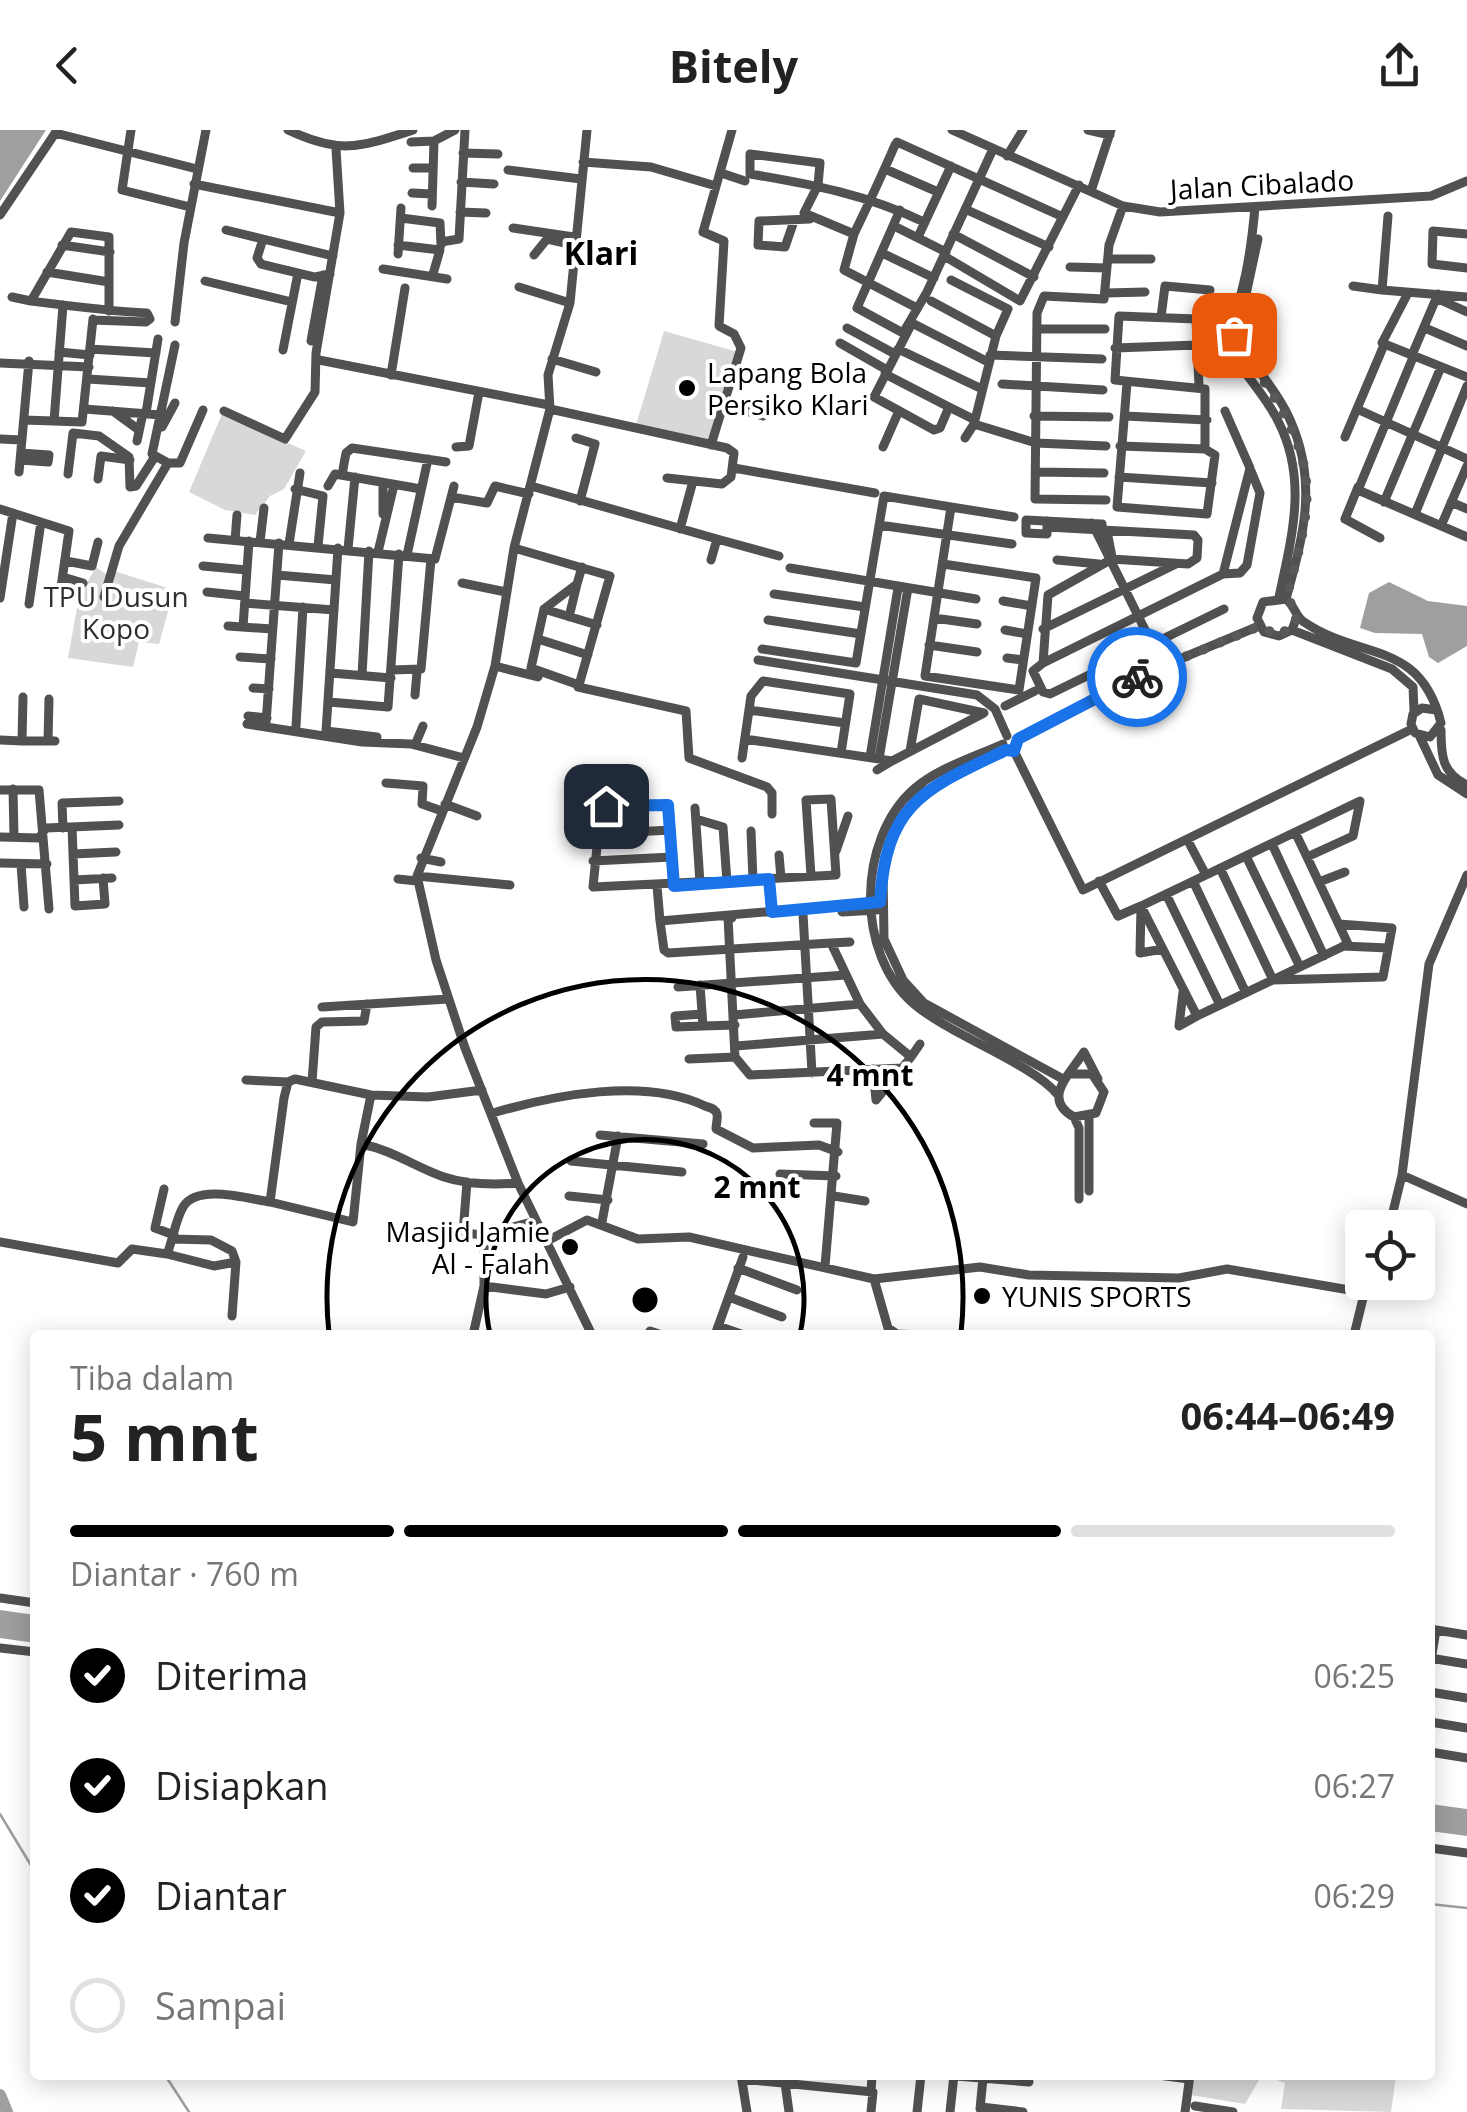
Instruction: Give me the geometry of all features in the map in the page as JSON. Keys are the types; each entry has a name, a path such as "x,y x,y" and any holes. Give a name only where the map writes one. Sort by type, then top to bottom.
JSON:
{"street":[{"path":"131,130 122,190 190,207"},
{"path":"175,322 190,207 206,130"},
{"path":"288,130 336,149 361,147 413,130"},
{"path":"411,142 434,141 455,130"},
{"path":"434,274 441,246 440,224 401,213 398,249 441,246 458,240 465,130"},
{"path":"587,130 570,302 552,359 549,407 514,548 495,666 417,878 448,1000 482,1090 518,1183 590,1330"},
{"path":"711,445 741,348 734,334 719,326 724,241 702,232 732,130"},
{"name":"Jalan Cibalado","path":"952,130 1079,186 1093,187 1123,206 1176,213 1431,196 1467,181"},
{"path":"1007,156 1024,130"},
{"path":"1088,130 1111,132 1093,187"},
{"path":"0,215 56,132 126,154 197,169"},
{"path":"432,206 434,141"},
{"path":"917,308 842,268 894,145 902,142 1063,217"},
{"path":"311,341 340,213 336,149"},
{"path":"900,210 858,312 902,333 934,278 993,149"},
{"path":"464,153 498,154"},
{"path":"854,234 815,219 803,210 818,185 818,161 750,154 750,174 818,185 870,199 924,222"},
{"path":"583,162 651,167 716,186"},
{"path":"918,236 951,166"},
{"path":"413,168 434,168"},
{"path":"885,169 938,192"},
{"path":"508,170 581,179"},
{"path":"720,173 746,181"},
{"path":"462,182 494,184"},
{"path":"194,184 340,213"},
{"path":"894,226 918,236 1016,301 1034,278 1079,186"},
{"path":"412,193 432,194"},
{"path":"1106,500 1035,499 1036,358 1040,297 1104,299 1107,264 1123,206"},
{"path":"1258,207 1256,257 1231,342 1278,421 1295,471 1296,522 1282,598"},
{"path":"966,210 1049,247"},
{"path":"460,212 486,214"},
{"path":"1382,290 1388,216"},
{"path":"794,221 785,247 760,247 758,222 815,219"},
{"path":"513,228 574,241"},
{"path":"226,230 333,256"},
{"path":"1467,234 1433,230 1432,264 1467,268"},
{"path":"31,301 71,232 106,234 110,252 109,312"},
{"path":"953,234 1034,278"},
{"path":"263,238 258,262 298,273 326,274"},
{"path":"534,254 546,239 574,241"},
{"path":"62,245 110,252"},
{"path":"882,253 934,278"},
{"path":"1070,267 1151,259"},
{"path":"383,270 434,274 447,279"},
{"path":"47,272 109,282"},
{"path":"283,350 298,273"},
{"path":"224,411 285,439 314,396 326,274"},
{"path":"951,280 1008,309 996,336 966,438"},
{"path":"205,281 292,302"},
{"path":"1161,316 1165,286 1210,290"},
{"path":"1353,286 1467,297"},
{"path":"519,287 570,302"},
{"path":"391,374 404,288"},
{"path":"1107,293 1145,292"},
{"path":"1344,437 1408,293"},
{"path":"1437,296 1467,312"},
{"path":"1380,538 1344,519 1437,296"},
{"path":"12,297 93,315 146,322 150,318 147,313 93,315"},
{"path":"931,301 996,336"},
{"path":"54,421 63,306"},
{"path":"73,428 82,422 85,408 93,315"},
{"path":"1200,386 1196,319 1119,316 1114,379 1205,389 1205,449"},
{"path":"949,407 937,430 874,400 912,323 989,358 1102,359"},
{"path":"847,328 982,389"},
{"path":"1038,328 1105,330"},
{"path":"1425,328 1467,346"},
{"path":"137,441 158,339"},
{"path":"1115,348 1195,348 1231,342"},
{"path":"840,343 973,422 1036,443 1106,446"},
{"path":"130,460 127,483 132,488 154,458 174,345"},
{"path":"1384,345 1467,377"},
{"path":"0,363 90,352 156,353"},
{"path":"59,358 88,367"},
{"path":"552,359 596,372"},
{"path":"319,360 549,407 732,451 734,468 722,484 667,478"},
{"path":"20,472 29,362"},
{"path":"1384,502 1442,366"},
{"path":"88,379 151,383"},
{"path":"1120,446 1205,449 1216,457 1207,514 1118,508 1120,446 1127,383"},
{"path":"1002,384 1104,390"},
{"path":"1414,514 1467,386"},
{"path":"456,447 468,446 478,392"},
{"path":"159,432 176,403"},
{"path":"725,405 763,416"},
{"path":"85,408 161,414"},
{"path":"154,458 180,463 204,410"},
{"path":"1357,410 1467,458"},
{"path":"114,411 140,430"},
{"path":"1224,610 1050,694 1043,692 1033,671 1223,574 1240,573 1247,565 1260,494 1225,411"},
{"path":"882,447 898,413"},
{"path":"1034,416 1109,417"},
{"path":"1125,416 1207,420"},
{"path":"24,420 54,421 102,438 130,460"},
{"path":"68,474 73,428"},
{"path":"98,478 102,438"},
{"path":"576,438 594,444 580,502"},
{"path":"0,439 22,440"},
{"path":"342,475 349,448 446,462"},
{"path":"101,456 130,460"},
{"path":"329,702 386,708 403,554 428,460"},
{"path":"104,597 119,546 168,463"},
{"path":"1442,526 1467,466"},
{"path":"734,468 875,493"},
{"path":"1223,574 1250,468"},
{"path":"300,472 277,575 266,720 247,720 362,742 414,745 464,758"},
{"path":"1037,472 1104,474"},
{"path":"328,486 332,474 421,489"},
{"path":"1119,477 1212,483"},
{"path":"355,478 336,580 326,731 377,737"},
{"path":"680,529 693,481"},
{"path":"362,675 373,552 382,527 389,484"},
{"path":"208,538 431,559 437,555 454,486"},
{"path":"451,497 487,503 495,486 530,490 779,556"},
{"path":"1358,487 1467,537"},
{"path":"295,489 323,496 318,546"},
{"path":"1014,517 884,496 856,663 760,654 977,695 994,709 1083,890 1416,733 1430,737 1440,728"},
{"path":"1451,502 1467,509"},
{"path":"951,507 925,676 1017,694 1035,691"},
{"path":"260,542 264,508"},
{"path":"0,509 69,532 62,582 83,582"},
{"path":"0,598 13,513"},
{"path":"235,540 237,515"},
{"path":"28,604 41,522"},
{"path":"1047,524 1196,535 1197,558 1188,564 1057,560"},
{"path":"879,525 1012,544"},
{"path":"1098,528 1109,563 1163,666"},
{"path":"711,560 717,539"},
{"path":"242,627 249,541"},
{"path":"66,561 92,566 98,542"},
{"path":"514,548 611,578 579,686"},
{"path":"331,673 392,674 421,669 431,559"},
{"path":"1068,562 1068,582"},
{"path":"1043,629 1179,562"},
{"path":"1043,664 1048,594 1109,563"},
{"path":"942,564 1036,578 1018,690 1005,706"},
{"path":"203,566 247,570"},
{"path":"569,617 582,567"},
{"path":"790,568 976,599"},
{"path":"277,575 336,580"},
{"path":"462,584 506,592"},
{"path":"577,584 544,608 532,670 579,686"},
{"path":"875,762 903,588"},
{"path":"207,592 334,610"},
{"path":"774,594 865,607"},
{"path":"1282,598 1309,625 1397,658 1424,680 1436,710 1445,767 1452,778 1467,785"},
{"path":"1282,598 1263,602 1257,618 1260,626 1271,636 1292,630 1392,669 1412,687 1416,733 1438,776 1467,794"},
{"path":"1003,600 1032,606"},
{"path":"296,726 303,607"},
{"path":"544,608 598,625"},
{"path":"1292,630 1297,616"},
{"path":"934,618 976,624"},
{"path":"768,620 860,634"},
{"path":"228,626 272,629"},
{"path":"1079,1199 1079,1128 1074,1117 1062,1108 1057,1094 905,990 885,963 876,906 884,861 897,822 920,794 965,765 1163,666 1260,626"},
{"path":"1006,630 1027,634"},
{"path":"538,639 588,655"},
{"path":"929,645 977,652"},
{"path":"240,657 271,659"},
{"path":"1007,658 1023,660"},
{"path":"495,666 686,711 688,756 767,786 772,792 772,814"},
{"path":"415,695 417,672"},
{"path":"742,758 754,687 762,681 850,694 840,753"},
{"path":"253,688 269,689"},
{"path":"22,741 23,697"},
{"path":"745,739 875,762 892,761 984,713 919,698 910,751"},
{"path":"0,740 51,741 49,699"},
{"path":"1413,714 1422,708 1436,710"},
{"path":"749,710 845,723"},
{"path":"414,745 422,726"},
{"path":"914,728 944,733"},
{"path":"698,778 702,764"},
{"path":"386,782 423,786 422,804 478,816"},
{"path":"0,790 38,788 49,909"},
{"path":"13,789 14,838"},
{"path":"674,886 666,804 606,806 598,810 593,888 674,886 842,875 835,855 831,799 806,800 811,876"},
{"path":"74,880 108,878 105,904 75,906 74,880 73,854 62,803 119,801"},
{"path":"1099,881 1118,916 1360,801 1354,836 1307,857"},
{"path":"700,883 696,813 723,827 727,882"},
{"path":"835,855 848,816"},
{"path":"0,837 40,838 46,828 119,825"},
{"path":"595,834 671,830"},
{"path":"751,831 754,880"},
{"path":"1184,990 1178,1026 1348,944 1296,832"},
{"path":"1187,838 1206,875"},
{"path":"1272,844 1324,956"},
{"path":"73,854 116,852"},
{"path":"780,855 781,878"},
{"path":"1246,856 1300,967"},
{"path":"593,861 672,857"},
{"path":"422,858 441,862"},
{"path":"0,863 47,864"},
{"path":"21,864 24,907"},
{"path":"1220,868 1273,980"},
{"path":"1319,882 1345,872"},
{"path":"1393,1210 1402,1174 1423,990 1435,944 1467,875"},
{"path":"1328,902 1334,876"},
{"path":"398,879 510,885"},
{"path":"769,879 772,914"},
{"path":"1193,881 1246,992"},
{"path":"657,886 664,950 668,953 850,942"},
{"path":"1166,894 1220,1005"},
{"path":"772,914 876,906"},
{"path":"1141,906 1197,1016"},
{"path":"1141,906 1140,953 1163,950"},
{"path":"660,921 848,909"},
{"path":"803,914 812,1073"},
{"path":"728,916 734,1058"},
{"path":"1273,980 1383,978 1392,928 1339,924"},
{"path":"831,943 860,1004 883,1034 910,1057"},
{"path":"1343,946 1388,948"},
{"path":"678,987 846,975"},
{"path":"700,985 703,1026"},
{"path":"322,1007 448,1000"},
{"path":"312,1082 316,1028 322,1022 364,1022 367,1004"},
{"path":"702,1014 675,1016 676,1027 860,1004"},
{"path":"736,1046 883,1034"},
{"path":"975,1038 1066,1077 1085,1072 1098,1079"},
{"path":"876,1100 920,1044"},
{"path":"1057,1094 1084,1052 1104,1100 1090,1116 1088,1190"},
{"path":"689,1059 734,1058 750,1076 903,1068"},
{"path":"873,1069 876,1114"},
{"path":"246,1080 312,1082 371,1095 428,1097 482,1090"},
{"path":"270,1202 288,1082"},
{"path":"493,1114 596,1094 645,1093 696,1101 712,1108 716,1129 753,1148 818,1145 838,1152"},
{"path":"167,1254 183,1206 192,1199 224,1195 352,1222 371,1095"},
{"path":"1074,1117 1090,1116"},
{"path":"814,1124 837,1122 836,1176 824,1266"},
{"path":"600,1134 703,1144"},
{"path":"602,1222 618,1136"},
{"path":"361,1144 407,1156 444,1177 467,1182 518,1183"},
{"path":"572,1161 682,1172"},
{"path":"780,1174 836,1176"},
{"path":"1402,1174 1467,1204"},
{"path":"467,1182 460,1231 484,1235 535,1220"},
{"path":"164,1188 155,1228 173,1237 224,1244 236,1262 232,1316"},
{"path":"568,1196 608,1200"},
{"path":"834,1196 865,1202"},
{"path":"547,1242 587,1220 602,1222 638,1239 689,1237 874,1280 980,1267 1030,1275 1174,1278 1227,1269 1345,1285"},
{"path":"474,1330 484,1286 484,1235"},
{"path":"0,1242 118,1263 132,1250 214,1266 236,1262"},
{"path":"717,1330 742,1257"},
{"path":"738,1268 798,1290"},
{"path":"874,1280 891,1330"},
{"path":"484,1286 546,1294 570,1286"},
{"path":"728,1296 782,1317"},
{"path":"1355,1330 1361,1300"},
{"path":"0,1598 30,1602"},
{"path":"1435,1629 1467,1635"},
{"path":"0,1648 30,1651"},
{"path":"1435,1659 1467,1664"},
{"path":"1435,1693 1467,1698"},
{"path":"1435,1723 1467,1728"},
{"path":"1435,1753 1467,1758"},
{"path":"1435,1849 1467,1853"},
{"path":"747,2080 747,2112"},
{"path":"789,2112 783,2080 811,2080 870,2092"},
{"path":"841,2089 842,2080"},
{"path":"871,2080 872,2112"},
{"path":"917,2112 920,2080"},
{"path":"950,2112 954,2080"},
{"path":"983,2080 980,2110 1023,2112"},
{"path":"1006,2080 1029,2082"},
{"path":"1184,2112 1189,2080"},
{"path":"1195,2106 1233,2112"}],"green space":[{"name":"Lapang Bola Persiko Klari","path":"664,331 738,352 710,443 636,425"},
{"path":"222,414 306,451 284,489 270,496 255,515 225,510 189,492"},
{"name":"TPU Dusun Kopo","path":"96,567 106,574 108,569 174,590 159,644 139,642 133,667 68,658 79,597"},
{"path":"1193,2080 1259,2080 1245,2104 1191,2095"},
{"path":"1277,2080 1395,2080 1391,2112 1281,2109 1285,2083"}],"shaded area":[{"path":"0,130 46,130 0,201"},
{"path":"1389,582 1428,601 1467,606 1467,646 1438,663 1429,657 1422,634 1375,633 1360,628 1369,593"},
{"path":"0,1610 30,1614 30,1642 0,1638"},
{"path":"1435,1805 1467,1809 1467,1836 1435,1832"}],"waterway":[{"path":"0,1814 30,1864"},
{"path":"1435,1905 1467,1908"},
{"path":"168,2080 189,2112"},
{"path":"0,2095 7,2112"}],"way so far":[{"path":"1137,677 1260,626 1271,636 1278,636 1292,630 1296,623 1296,609 1286,598 1306,527 1306,474 1286,412 1234,335"}],"place":[{"name":"Lapang Bola Persiko Klari","path":"687,388"},
{"name":"Masjid Jamie Al - Falah","path":"570,1247"},
{"name":"YUNIS SPORTS","path":"982,1296"}],"district":[{"name":"Klari","path":"601,252"}],"route":[{"path":"606,806 668,805 674,886 769,879 772,912 880,902 890,836 920,794 1006,750 1016,750 1018,739 1137,677"}]}
